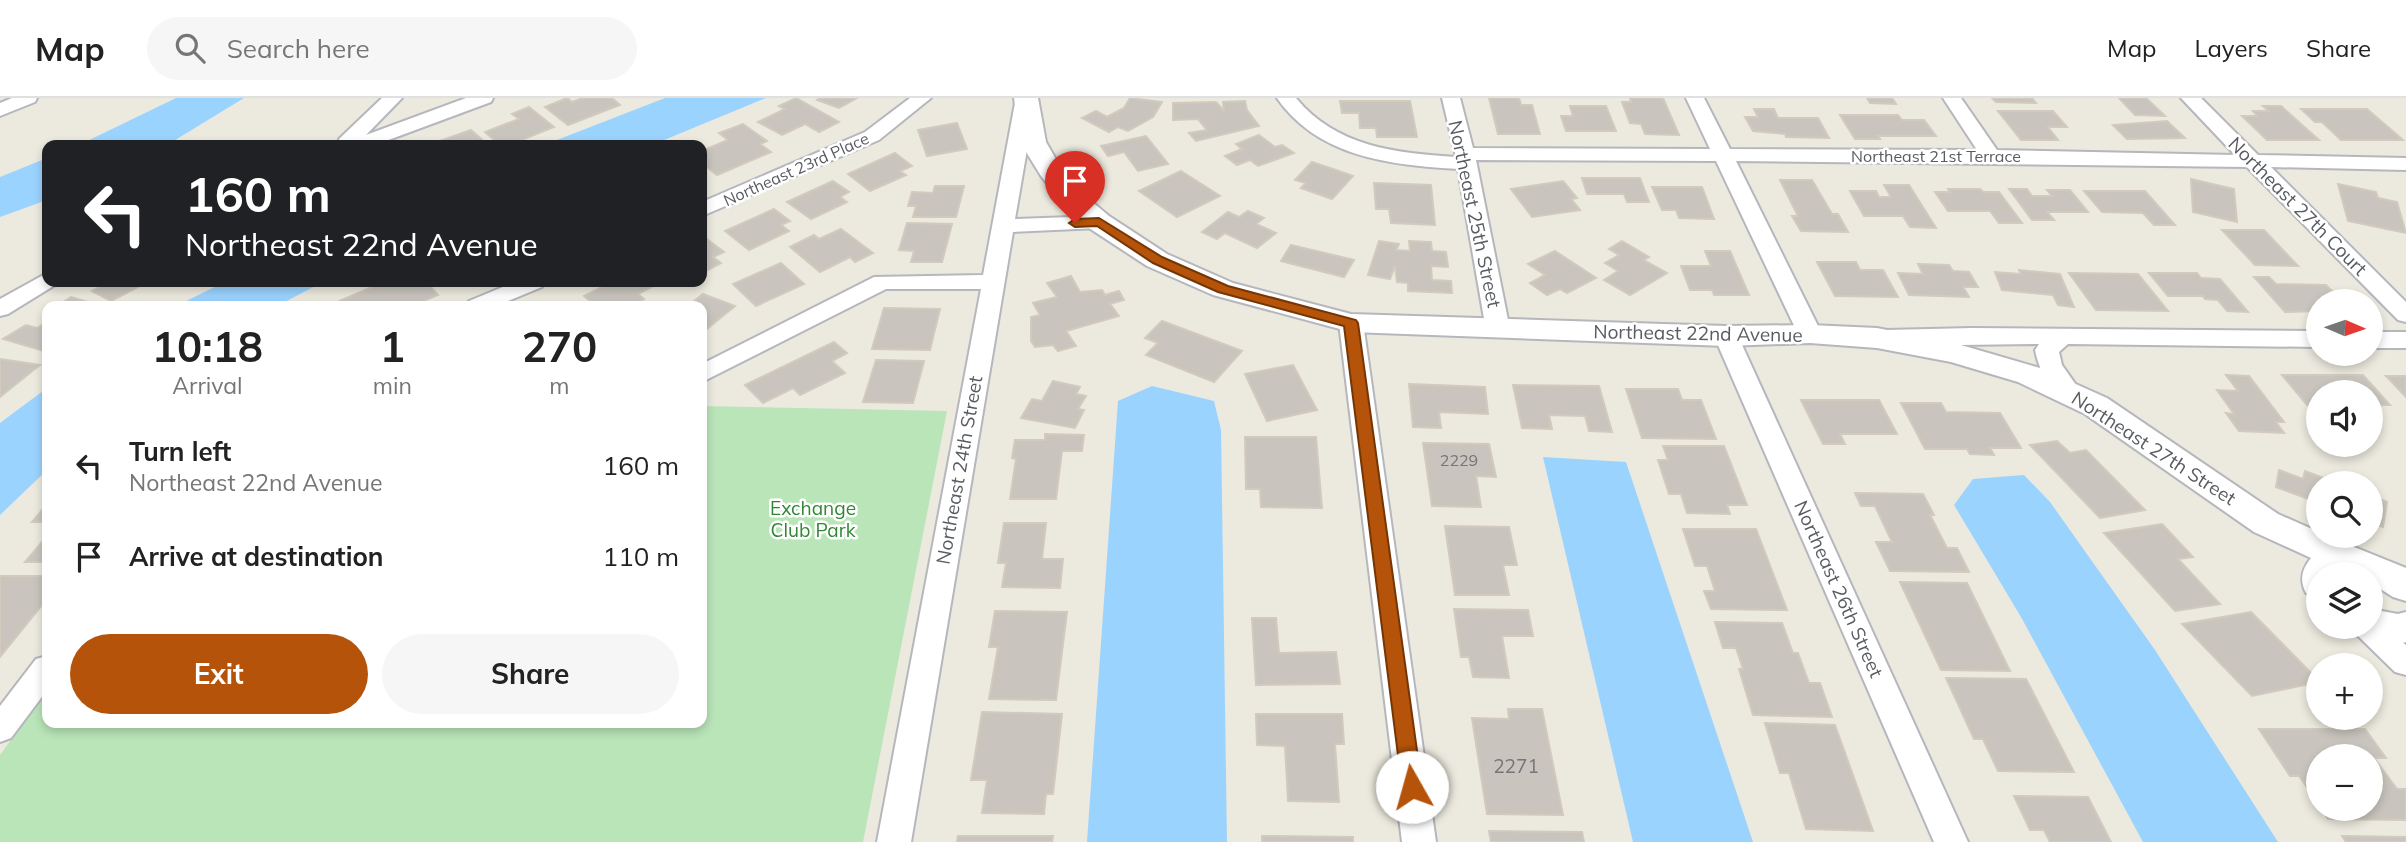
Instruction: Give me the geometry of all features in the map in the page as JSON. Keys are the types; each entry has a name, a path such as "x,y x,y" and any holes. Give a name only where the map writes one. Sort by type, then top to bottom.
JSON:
{"street":[{"path":"0,110 28,98"},
{"path":"349,140 393,98"},
{"name":"Northeast 23rd Place","path":"707,208 872,136 922,98"},
{"name":"Northeast 21st Terrace","path":"1286,98 1293,109 1320,133 1375,154 1466,159 1723,155 1991,156 2406,164"},
{"name":"Northeast 25th Street","path":"1451,98 1466,159 1498,330"},
{"path":"1695,98 1810,334"},
{"path":"1952,98 1991,156"},
{"name":"Northeast 27th Court","path":"2190,98 2406,315"},
{"path":"370,140 475,99"},
{"name":"Northeast 22nd Avenue","path":"1026,99 1033,142 1050,171 1075,201 1099,222 1157,260 1223,289 1351,323 1726,336 1810,334 1877,338 2067,336 2306,339"},
{"name":"Northeast 24th Street","path":"894,842 991,282 1026,99"},
{"path":"1002,226 1099,222"},
{"path":"0,290 42,277"},
{"path":"707,371 882,282 991,282"},
{"path":"0,309 42,283"},
{"path":"489,301 522,287"},
{"path":"1351,323 1419,842"},
{"name":"Northeast 26th Street","path":"1726,336 1951,842"},
{"path":"2067,336 2057,340 2047,350 2050,366 2069,393"},
{"name":"Northeast 27th Street","path":"1877,338 1977,359 2029,375 2069,393 2142,435 2266,523 2399,579"},
{"path":"2384,340 2406,340"},
{"name":"Northeast 27th Street","path":"2266,523 2306,568"},
{"path":"2332,562 2351,561"},
{"path":"2383,626 2398,629 2406,627"},
{"path":"2380,639 2406,663"},
{"path":"0,729 42,674"}],"green space":[{"name":"Exchange Club Park","path":"707,406 947,411 863,842 0,842 0,755 42,697 42,728 707,728"}],"water":[{"path":"176,98 244,98 175,140 89,140"},
{"path":"665,98 766,98 664,140 557,140"},
{"path":"42,160 42,202 0,217 0,177"},
{"path":"215,287 313,287 287,301 186,301"},
{"path":"1152,386 1214,401 1221,430 1227,842 1087,842 1118,401"},
{"path":"42,392 42,475 0,515 0,423"},
{"path":"1543,457 1626,462 1753,842 1633,842"},
{"path":"2024,475 2050,502 2155,650 2278,842 2143,842 2021,617 1954,505 1973,479"}],"building":[{"path":"567,98 572,102 583,98 612,98 620,105 568,125 545,107"},
{"path":"796,98 839,122 819,132 805,124 782,135 758,122 785,109 779,106"},
{"path":"857,98 839,108 817,100"},
{"path":"1130,98 1162,102 1153,117 1128,131 1118,127 1109,132 1082,118 1096,111 1107,117 1124,108"},
{"path":"1489,98 1519,98 1521,105 1532,105 1540,134 1498,134"},
{"path":"1630,98 1663,98 1679,135 1645,134 1641,124 1630,123 1622,102 1631,102"},
{"path":"1867,98 1892,98 1896,104 1870,103"},
{"path":"1992,98 2032,98 2036,103 1996,102"},
{"path":"2119,98 2146,98 2165,116 2135,115"},
{"path":"1245,101 1247,110 1259,126 1196,141 1189,133 1207,130 1198,119 1173,120 1173,103 1216,102 1224,111 1223,102"},
{"path":"1340,101 1410,101 1417,137 1377,137 1376,128 1360,128 1359,113 1342,113"},
{"path":"1570,106 1606,106 1616,131 1566,131 1561,116 1573,116"},
{"path":"2263,106 2281,106 2319,140 2267,140 2242,116 2257,116 2253,111 2269,111"},
{"path":"529,107 554,127 522,140 494,140 485,132 519,119 512,114"},
{"path":"1754,109 1774,109 1778,118 1818,118 1829,138 1786,137 1785,134 1753,131 1745,117 1758,117"},
{"path":"2301,109 2367,109 2403,140 2341,140 2322,122 2315,122"},
{"path":"1998,111 2053,111 2067,127 2048,127 2058,140 2021,140"},
{"path":"1840,115 1898,115 1902,120 1924,120 1936,136 1878,136 1880,139 1855,139"},
{"path":"2167,121 2185,138 2127,139 2113,125"},
{"path":"957,123 967,149 927,156 918,130"},
{"path":"743,124 767,141 760,144 771,152 717,175 707,167 707,149 728,140 719,133"},
{"path":"471,130 482,140 443,140"},
{"path":"1259,135 1275,147 1282,145 1294,153 1258,166 1250,160 1237,165 1225,156 1242,149 1236,144"},
{"path":"1146,136 1168,164 1138,171 1124,152 1108,156 1101,146"},
{"path":"895,153 912,166 900,171 906,175 870,191 848,174"},
{"path":"1312,162 1353,176 1332,199 1301,188 1306,183 1295,180"},
{"path":"1181,171 1220,196 1177,217 1139,191"},
{"path":"1582,178 1640,178 1649,202 1627,202 1624,194 1587,194"},
{"path":"2191,179 2234,189 2237,222 2193,212"},
{"path":"1780,180 1812,180 1832,214 1838,214 1848,232 1801,231 1792,216 1798,216"},
{"path":"833,181 849,192 840,197 847,202 811,219 787,202"},
{"path":"1563,181 1577,198 1571,199 1580,210 1532,217 1511,189"},
{"path":"1374,183 1431,185 1435,225 1391,223 1389,209 1376,209"},
{"path":"2338,184 2376,192 2378,198 2397,202 2406,233 2348,221"},
{"path":"1884,185 1909,185 1936,228 1910,227 1903,216 1864,216 1850,191 1876,191 1879,197 1891,197"},
{"path":"935,186 964,186 956,217 913,217 916,206 908,206 912,192 933,193"},
{"path":"1652,187 1702,187 1714,219 1679,218 1676,210 1662,210"},
{"path":"1948,189 1999,192 2022,223 1999,223 1990,211 1948,211 1935,192 1950,192"},
{"path":"2009,189 2027,189 2032,196 2052,196 2047,190 2070,190 2088,212 2047,212 2054,220 2032,220"},
{"path":"2084,191 2145,191 2175,225 2154,225 2143,213 2102,212"},
{"path":"774,209 790,221 781,225 789,231 749,250 725,231"},
{"path":"1248,211 1264,218 1256,224 1276,233 1257,248 1225,233 1217,239 1202,232 1228,212 1239,217"},
{"path":"907,223 952,224 942,262 911,262 914,251 899,250"},
{"path":"841,229 873,253 855,262 850,257 820,272 790,247 814,235 819,239"},
{"path":"2222,230 2264,230 2298,266 2255,265"},
{"path":"707,239 724,252 713,257 721,263 707,270"},
{"path":"1379,241 1399,244 1396,250 1410,251 1409,241 1431,242 1432,251 1446,252 1448,267 1431,266 1432,280 1451,281 1452,293 1408,291 1408,283 1397,282 1395,266 1390,279 1368,275"},
{"path":"1622,241 1649,257 1644,260 1667,273 1630,295 1604,280 1618,271 1605,263 1619,255 1609,249"},
{"path":"1291,245 1354,260 1344,277 1281,261"},
{"path":"1555,251 1596,278 1567,293 1560,289 1547,295 1530,283 1545,275 1528,264"},
{"path":"1705,251 1730,251 1749,295 1714,295 1712,290 1690,290 1681,266 1711,266"},
{"path":"1817,262 1856,262 1860,270 1883,270 1898,297 1835,296"},
{"path":"781,263 804,284 756,306 733,284"},
{"path":"1918,264 1949,265 1953,271 1969,272 1978,287 1963,287 1969,297 1909,295 1898,273 1923,274"},
{"path":"2019,270 2060,274 2074,307 2058,305 2053,295 2002,290 1995,272 2021,274"},
{"path":"2069,273 2138,274 2168,311 2096,310"},
{"path":"2149,273 2197,273 2201,278 2220,279 2248,312 2227,311 2218,300 2205,299 2203,296 2168,296"},
{"path":"1071,276 1080,292 1102,290 1105,295 1119,291 1124,300 1110,304 1119,316 1066,331 1076,346 1058,351 1053,345 1035,347 1031,341 1031,317 1040,315 1033,303 1057,297 1047,283"},
{"path":"2254,277 2269,277 2276,284 2326,285 2330,289 2306,289 2306,311 2285,312"},
{"path":"100,287 138,287 111,301 92,291"},
{"path":"372,287 431,287 438,295 424,301 339,301"},
{"path":"602,287 651,287 638,294 644,299 640,301 590,301 584,296"},
{"path":"703,294 735,306 707,329 707,301 694,301"},
{"path":"71,297 84,301 65,301"},
{"path":"884,308 940,309 930,350 872,349"},
{"path":"1162,321 1242,351 1214,382 1146,355 1158,343 1145,338"},
{"path":"26,325 37,328 42,325 42,351 3,339"},
{"path":"834,342 847,353 832,361 845,373 800,395 793,388 763,403 745,385"},
{"path":"0,359 40,365 0,397"},
{"path":"876,360 924,361 913,403 863,402"},
{"path":"1293,365 1317,410 1267,421 1245,374"},
{"path":"2226,375 2249,376 2284,422 2276,422 2284,433 2239,431 2226,413 2234,414 2217,390 2238,391"},
{"path":"2282,375 2363,375 2368,380 2306,380 2306,404"},
{"path":"2386,376 2406,376 2406,397"},
{"path":"1053,381 1080,387 1076,394 1086,396 1078,409 1084,410 1075,428 1021,418 1032,399 1042,401"},
{"path":"1409,384 1485,387 1488,414 1439,412 1441,428 1413,427"},
{"path":"1513,385 1599,386 1612,432 1589,431 1585,416 1549,415 1552,429 1522,428"},
{"path":"1626,389 1678,389 1682,400 1701,400 1716,439 1642,438"},
{"path":"1801,400 1879,400 1897,434 1840,434 1845,444 1823,444"},
{"path":"1901,403 1941,403 1946,412 2000,413 2021,448 1990,448 1994,455 1970,454 1967,449 1925,449"},
{"path":"1045,434 1084,435 1082,451 1062,451 1056,499 1010,499 1016,459 1012,458 1015,440 1045,440"},
{"path":"1245,437 1316,437 1322,508 1261,507 1260,489 1246,489"},
{"path":"2057,441 2070,453 2086,450 2145,510 2100,518 2030,445"},
{"path":"1423,443 1489,444 1496,477 1476,476 1481,507 1432,506"},
{"path":"1663,446 1724,446 1747,505 1727,505 1730,514 1687,513 1681,494 1669,494 1658,460 1668,460"},
{"path":"2279,470 2303,479 2306,471 2306,498 2276,487"},
{"path":"1855,493 1923,494 1934,515 1930,515 1947,548 1957,548 1969,572 1890,571 1876,542 1892,542 1875,506 1861,506"},
{"path":"2383,500 2387,502 2383,527"},
{"path":"42,510 42,522 32,522"},
{"path":"1004,523 1046,523 1042,559 1063,559 1060,588 1002,587 1006,563 998,563"},
{"path":"2162,524 2193,557 2178,559 2220,604 2175,611 2104,533"},
{"path":"1445,526 1509,527 1517,565 1503,565 1509,595 1455,595"},
{"path":"1683,529 1756,529 1787,610 1711,609 1704,591 1715,591 1707,566 1695,566"},
{"path":"42,542 42,562 25,562"},
{"path":"0,576 42,576 42,605 0,657"},
{"path":"1900,582 1967,583 2010,671 1941,670"},
{"path":"1454,609 1528,610 1533,636 1502,636 1509,678 1473,677 1469,657 1461,657"},
{"path":"995,611 1067,612 1056,700 989,699 998,647 989,647"},
{"path":"2251,612 2306,668 2306,685 2252,696 2182,624"},
{"path":"1252,618 1276,618 1279,653 1336,652 1340,684 1256,685"},
{"path":"1715,622 1782,623 1793,653 1798,653 1809,683 1820,683 1832,717 1753,715 1739,669 1743,669 1736,648 1723,648"},
{"path":"1946,678 2026,679 2074,772 1998,771 1983,739 1974,739"},
{"path":"1508,709 1542,709 1563,815 1487,814 1472,718 1509,719"},
{"path":"982,712 1062,714 1053,794 1046,794 1044,814 982,813 987,780 971,780"},
{"path":"1256,714 1342,714 1344,744 1335,744 1339,802 1288,801 1285,746 1257,745"},
{"path":"1765,723 1835,725 1873,831 1806,829 1789,773 1780,773"},
{"path":"2259,729 2366,730 2376,744 2306,744 2306,786 2299,776 2290,776"},
{"path":"2383,770 2397,789 2406,789 2406,820 2383,820"},
{"path":"2014,796 2088,797 2111,842 2050,842 2044,830 2030,830"},
{"path":"1489,831 1582,832 1584,842 1491,842"},
{"path":"958,836 1053,836 1052,842 957,842"},
{"path":"1262,836 1353,837 1353,842 1262,842"},
{"path":"2342,836 2406,837 2406,842 2346,842"}],"route":[{"path":"1075,223 1099,222 1157,260 1223,289 1351,323 1412,787"}]}
